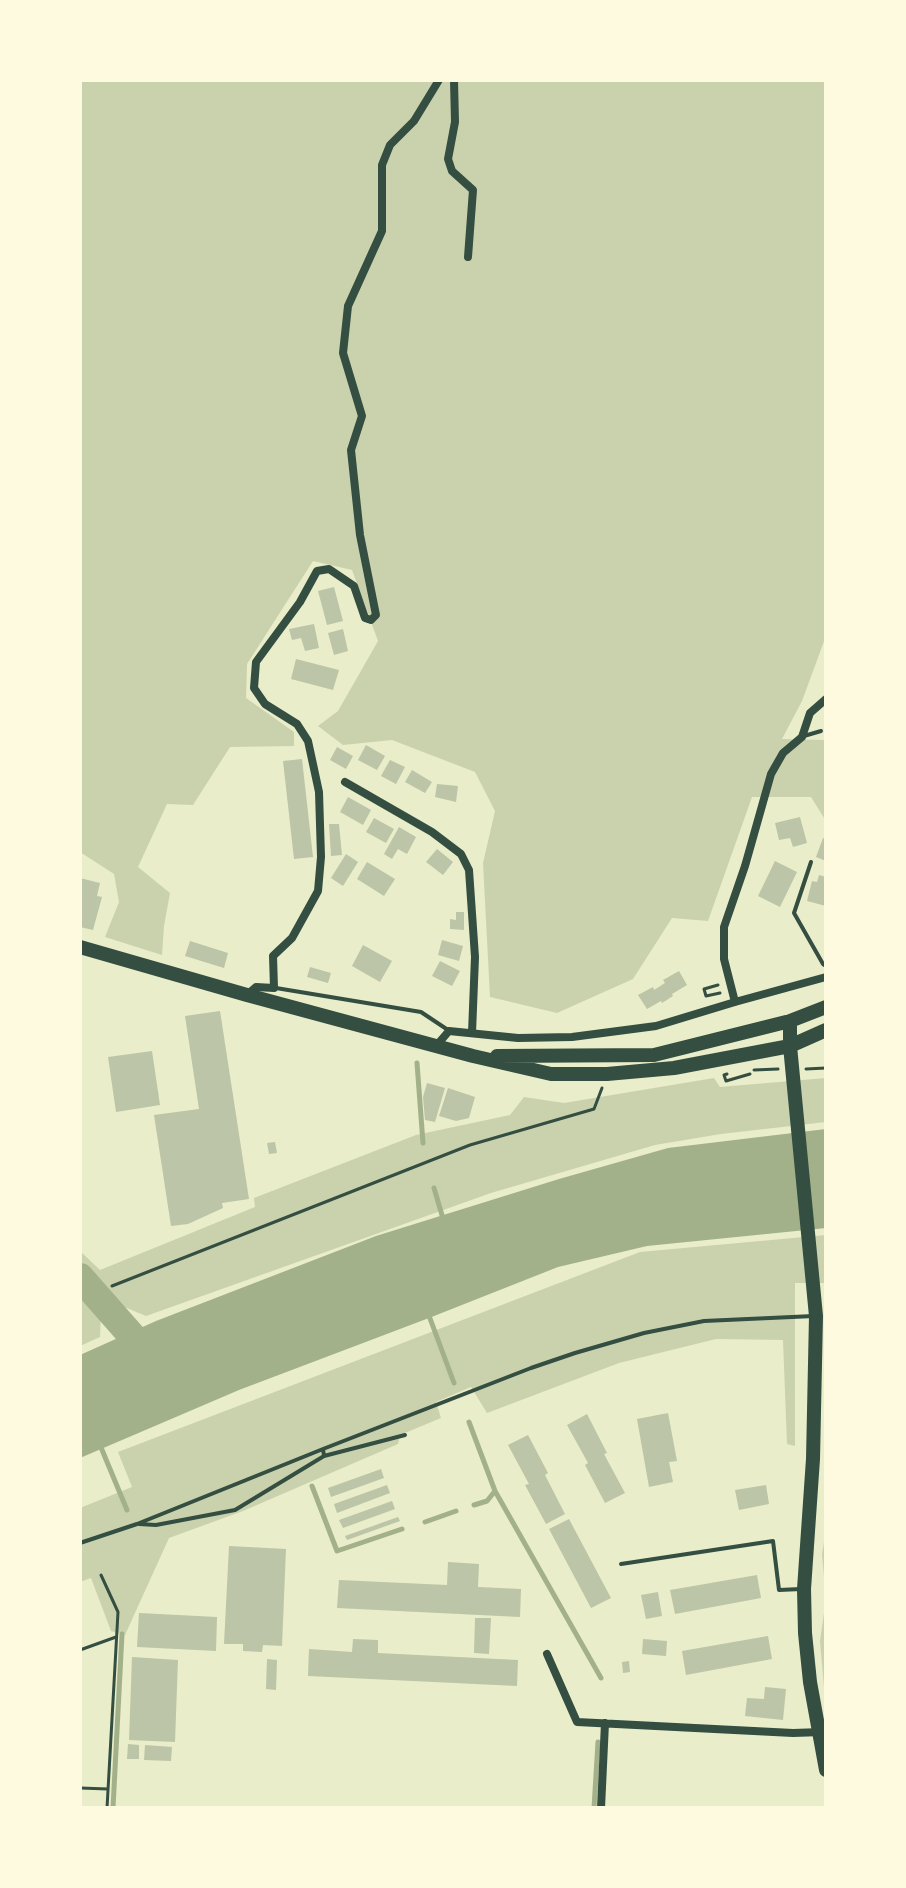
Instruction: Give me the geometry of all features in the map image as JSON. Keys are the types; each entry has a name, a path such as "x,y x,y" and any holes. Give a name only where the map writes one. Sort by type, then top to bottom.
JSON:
{"highway":[{"path":"80,947 473,1056 551,1074 607,1074 674,1068 790,1046 826,1030"},
{"path":"473,1056 654,1055 790,1021 826,1007"},
{"path":"790,1021 816,1316 813,1459 804,1589 810,1682 822,1732 826,1770"}],"street":[{"path":"247,995 256,987 274,988 273,956 292,938 318,891 321,857 319,792 308,741 297,724 265,704 254,688 256,662 300,602 317,571 329,569 354,586 365,618 371,620 376,615 360,535 351,450 362,416 343,353 348,306 382,231 382,165 390,145 414,121 439,80"},
{"path":"454,80 455,122 448,159 452,171 473,190 468,257"},
{"path":"735,1002 724,959 724,927 771,774 783,753 802,737 810,713 826,699"},
{"path":"345,782 432,832 461,854 469,870 475,957 472,1033"},
{"path":"436,1046 449,1031 518,1038 586,1035 656,1026 826,977"},
{"path":"547,1654 577,1722 822,1732"},
{"path":"601,1808 605,1723"}],"lane":[{"path":"802,737 821,731"},
{"path":"811,862 794,913 826,966"},
{"path":"274,988 421,1012 449,1031"},
{"path":"80,1543 137,1524 531,1368 644,1333 704,1321 816,1316"},
{"path":"137,1524 156,1525 235,1510 324,1456 405,1435"},
{"path":"323,1449 324,1456"},
{"path":"621,1564 773,1541 779,1590 804,1589"}],"path":[{"path":"720,985 704,989 706,996 720,992"},
{"path":"733,1072 724,1075 726,1081 750,1074"},
{"path":"112,1286 470,1145 594,1109 607,1074"},
{"path":"101,1575 118,1612 107,1808"},
{"path":"80,1650 116,1637"},
{"path":"80,1788 108,1789"}],"shaded area":[{"path":"80,80 826,80 826,636 802,701 782,739 824,740 826,743 826,821 811,797 752,797 708,921 672,918 633,979 557,1013 490,997 483,863 495,811 475,772 392,740 343,745 318,726 338,711 378,641 352,570 313,561 247,664 246,698 294,732 294,746 230,747 193,805 167,804 138,867 170,893 162,955 105,937 119,902 114,874 80,852"},
{"path":"714,1078 720,1087 826,1078 826,1122 655,1145 491,1193 146,1316 122,1306 80,1261 80,1251 100,1270 255,1207 254,1198 416,1135 510,1115 524,1097 564,1103"},
{"path":"826,1129 826,1228 647,1246 558,1267 239,1390 80,1458 80,1355 156,1321 376,1236 559,1179 668,1148"},
{"path":"826,1235 826,1283 795,1283 795,1446 787,1444 783,1340 716,1339 619,1363 487,1413 471,1387 436,1402 441,1418 400,1435 398,1444 243,1511 169,1538 125,1635 111,1631 91,1578 80,1582 80,1508 132,1487 118,1452 640,1252"},
{"path":"80,1290 101,1312 100,1337 80,1346"},
{"path":"826,1530 826,1599 822,1554"},
{"path":"826,1599 826,1710 820,1641"}],"building":[{"path":"334,587 343,621 327,625 318,591"},
{"path":"314,624 319,648 305,651 301,638 292,640 289,629"},
{"path":"343,629 348,651 334,655 328,633"},
{"path":"296,659 339,670 333,690 291,679"},
{"path":"366,745 385,756 377,770 358,760"},
{"path":"337,747 353,756 346,769 330,760"},
{"path":"302,759 313,857 294,859 283,761"},
{"path":"390,760 405,767 396,784 381,776"},
{"path":"412,770 432,782 425,793 405,782"},
{"path":"437,784 458,786 456,802 435,797"},
{"path":"348,797 371,810 363,825 340,812"},
{"path":"800,817 807,843 793,847 790,838 779,840 775,823"},
{"path":"374,818 394,829 386,843 366,832"},
{"path":"329,824 339,824 342,855 331,856"},
{"path":"399,827 416,837 407,854 398,849 392,859 384,854"},
{"path":"823,838 826,839 826,861 816,857"},
{"path":"437,849 453,862 443,875 426,862"},
{"path":"346,854 358,862 343,886 331,878"},
{"path":"775,861 797,872 780,907 758,896"},
{"path":"367,862 395,879 384,896 357,879"},
{"path":"819,875 826,877 826,906 807,901 812,881 817,882"},
{"path":"80,878 100,883 97,896 102,897 93,930 80,927"},
{"path":"456,912 464,912 464,930 450,929 450,919 456,920"},
{"path":"442,940 463,946 459,961 438,955"},
{"path":"190,941 228,953 224,968 185,956"},
{"path":"363,945 392,961 380,982 352,966"},
{"path":"440,961 460,971 452,986 432,976"},
{"path":"310,967 331,973 328,983 307,977"},
{"path":"679,971 687,985 662,1003 647,1009 638,995 653,987 654,990 665,983 663,980"},
{"path":"220,1011 249,1199 222,1203 223,1208 188,1224 171,1226 154,1115 199,1109 185,1016"},
{"path":"152,1051 160,1105 116,1112 108,1057"},
{"path":"427,1083 445,1088 435,1122 425,1120 423,1097"},
{"path":"448,1088 475,1097 469,1118 456,1121 439,1116"},
{"path":"275,1142 277,1153 269,1154 267,1143"},
{"path":"668,1413 677,1461 669,1462 673,1482 649,1487 637,1419"},
{"path":"587,1414 625,1493 605,1503 567,1425"},
{"path":"528,1435 565,1514 546,1524 508,1445"},
{"path":"381,1469 384,1478 331,1497 328,1488"},
{"path":"387,1485 390,1493 337,1513 334,1504"},
{"path":"766,1485 769,1504 739,1510 735,1490"},
{"path":"392,1501 395,1509 343,1528 339,1520"},
{"path":"398,1517 400,1521 347,1540 345,1536"},
{"path":"569,1519 611,1598 591,1608 549,1529"},
{"path":"229,1546 286,1549 282,1646 263,1645 262,1652 243,1651 243,1644 224,1644"},
{"path":"448,1562 479,1564 478,1587 521,1589 520,1617 337,1608 339,1580 447,1585"},
{"path":"757,1575 761,1598 675,1614 670,1590"},
{"path":"658,1592 662,1616 646,1619 641,1595"},
{"path":"139,1613 217,1617 216,1651 137,1647"},
{"path":"475,1618 491,1618 489,1654 474,1653"},
{"path":"768,1636 772,1659 686,1675 682,1651"},
{"path":"353,1639 378,1640 378,1653 518,1660 517,1686 308,1676 309,1649 352,1652"},
{"path":"643,1639 667,1641 666,1656 642,1654"},
{"path":"132,1657 178,1660 175,1742 129,1740"},
{"path":"267,1659 277,1660 276,1690 266,1689"},
{"path":"629,1661 630,1672 623,1673 622,1662"},
{"path":"765,1687 786,1689 783,1720 745,1716 747,1698 764,1699"},
{"path":"128,1744 139,1745 139,1759 127,1759"},
{"path":"145,1745 172,1747 171,1761 144,1760"}],"waterway":[{"path":"417,1063 423,1143"},
{"path":"434,1188 444,1222"},
{"path":"80,1277 154,1361"},
{"path":"428,1313 454,1383"},
{"path":"469,1422 495,1491 601,1678"},
{"path":"100,1445 127,1510"},
{"path":"312,1486 337,1551 402,1529"},
{"path":"474,1505 487,1501 495,1491"},
{"path":"425,1522 456,1511"},
{"path":"113,1808 122,1634"},
{"path":"594,1808 598,1742"}]}
